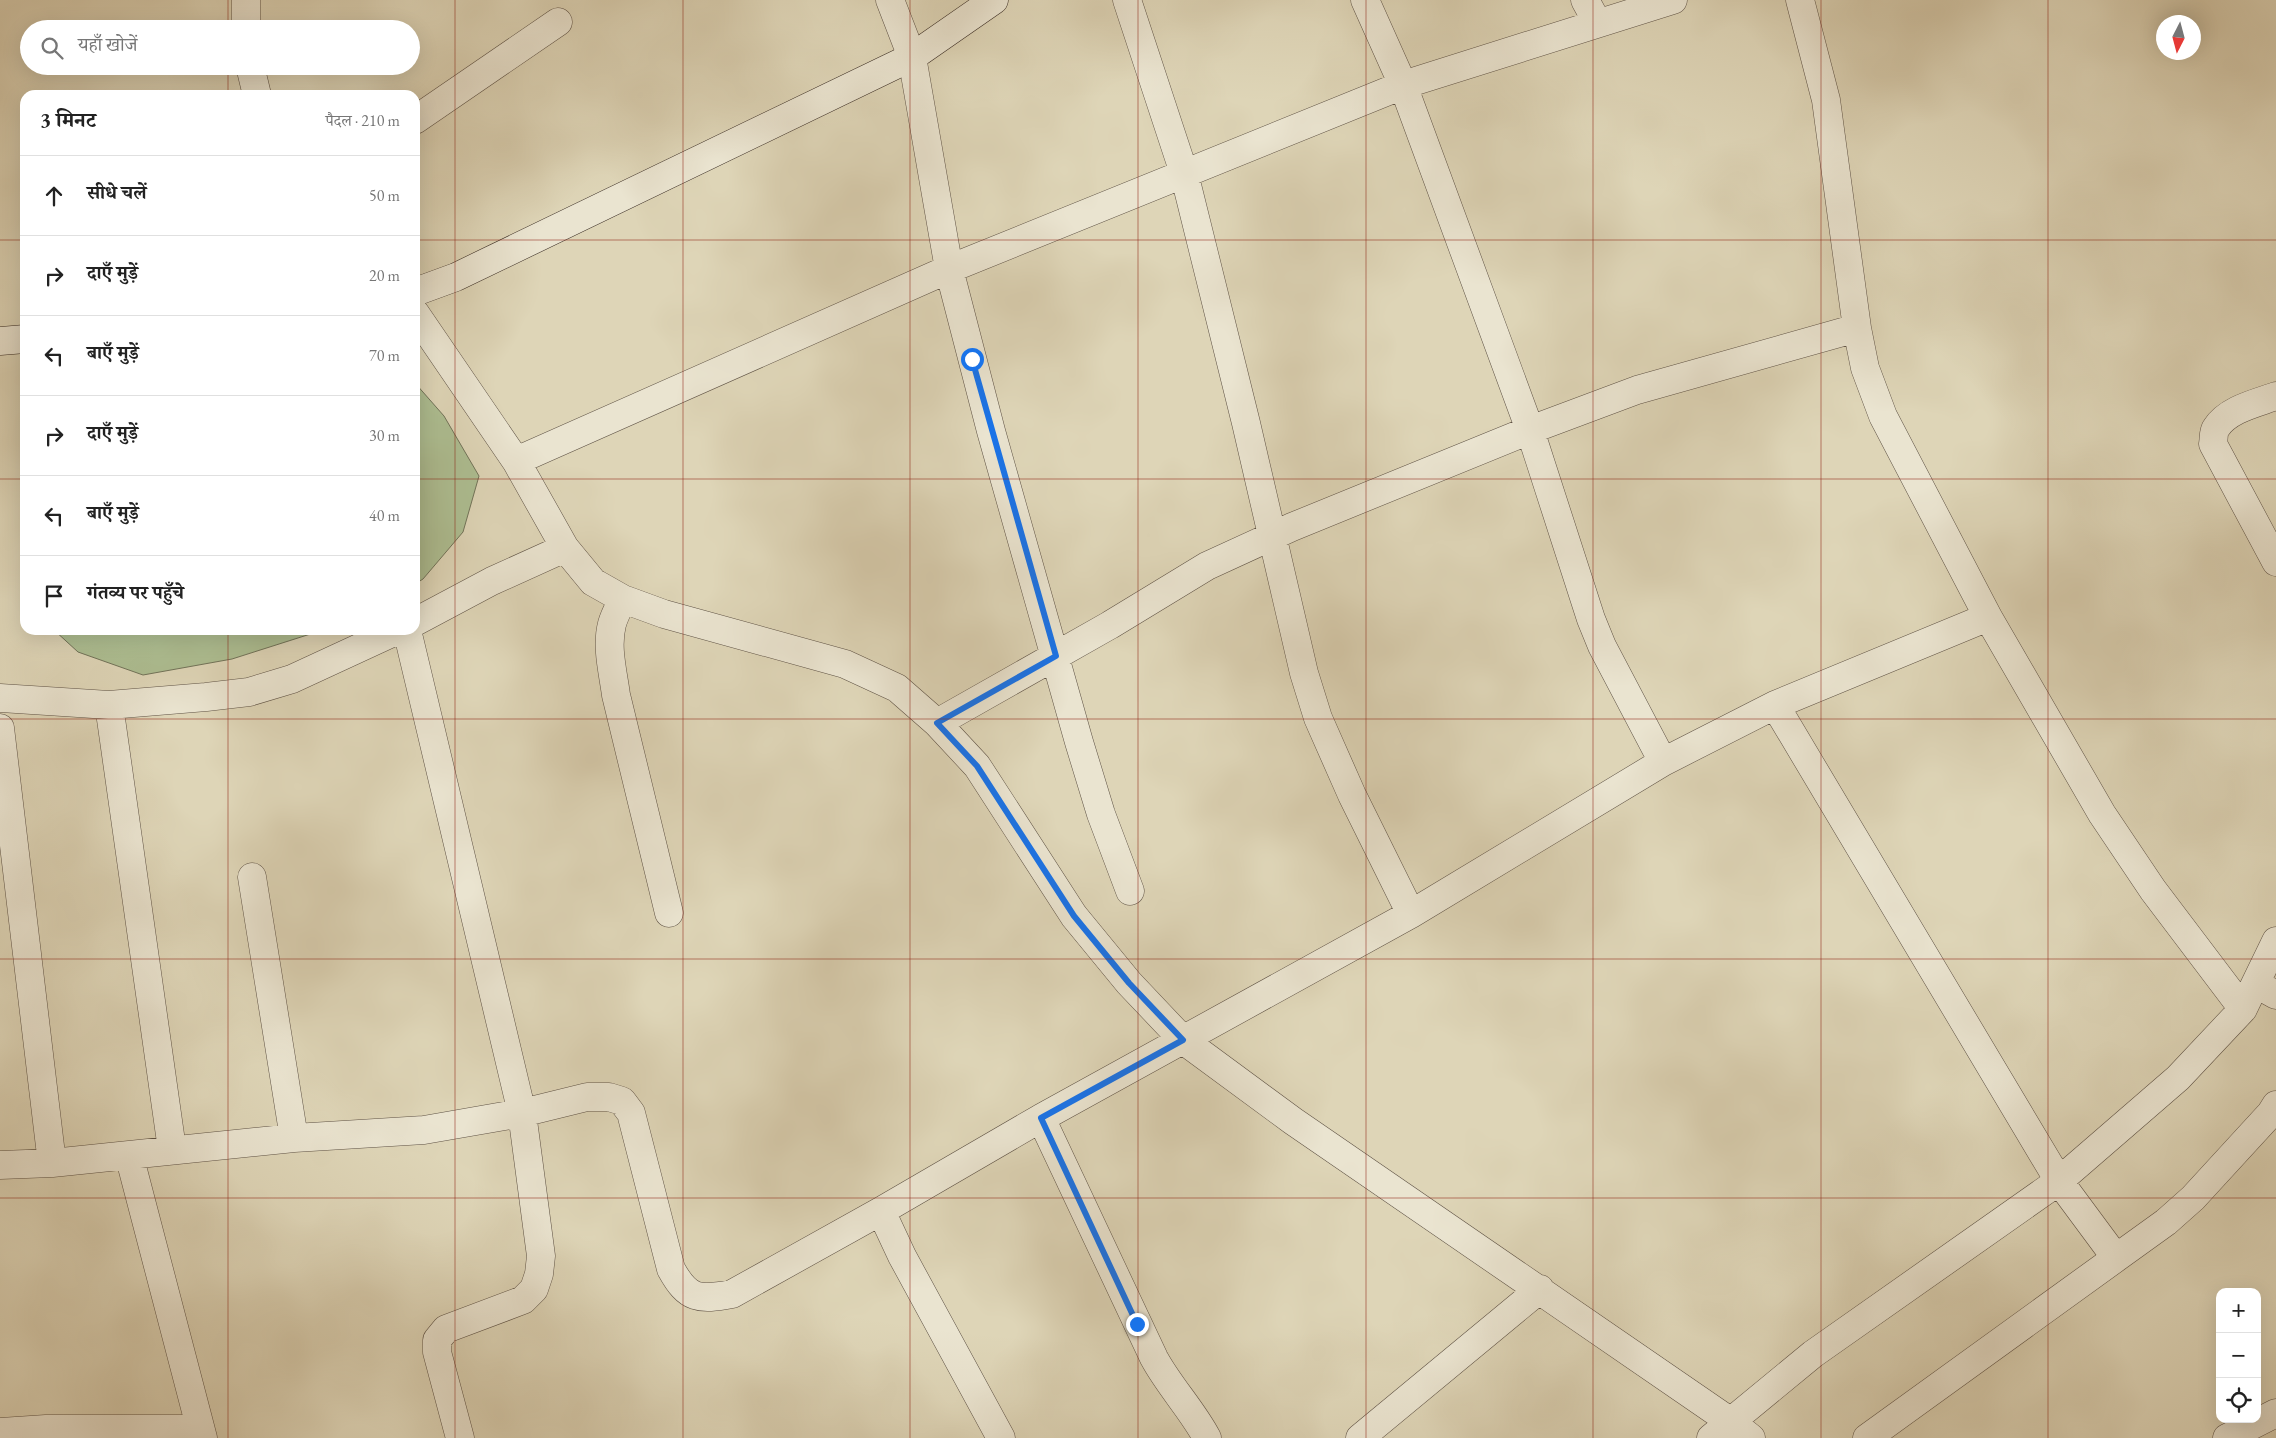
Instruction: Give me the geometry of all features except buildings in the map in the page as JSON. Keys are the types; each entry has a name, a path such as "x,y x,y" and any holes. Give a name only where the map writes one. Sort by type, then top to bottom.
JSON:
{"street":[{"path":"246,0 246,20"},
{"path":"890,0 912,57 949,269 991,431 1101,814 1130,890"},
{"path":"420,290 456,277 912,57 994,0"},
{"path":"1127,0 1184,173 1304,673 1318,718 1352,794 1411,914"},
{"path":"1365,0 1403,85 1530,430 1591,618 1602,646 1663,762"},
{"path":"516,461 949,269 1403,85 1591,11 1673,0"},
{"path":"1800,0 1827,108 1857,328 1865,368 1883,416 1988,617 2097,806 2125,851 2243,1009"},
{"path":"420,117 558,22"},
{"path":"252,75 256,90"},
{"path":"420,320 516,461 565,548 593,582 623,599 664,614 845,664 897,688 937,723 977,766 1074,916 1129,983 1183,1040 1293,1120 1540,1289 1731,1433 1813,1354 2059,1181 2178,1078 2243,1009 2266,989 2273,954"},
{"path":"937,723 1056,656 1207,566 1272,536 1530,430 1637,390 1857,328"},
{"path":"0,341 20,339"},
{"path":"2276,396 2242,409 2226,418 2215,429 2213,444 2276,562"},
{"path":"420,619 492,582 565,548"},
{"path":"623,599 612,623 609,642 611,664 616,695 668,913"},
{"path":"0,1165 52,1163 172,1149 294,1138 424,1130 522,1113 587,1097 609,1097 622,1101 630,1112 671,1269 678,1283 689,1292 705,1299 732,1294 880,1212 1041,1118 1411,914 1663,762 1775,705 1988,617"},
{"path":"0,698 109,705 206,698 249,692 292,678 387,635"},
{"path":"408,635 522,1113 541,1256 539,1274 534,1289 523,1300 446,1329 437,1340 437,1352 460,1438"},
{"path":"109,705 172,1149"},
{"path":"1775,705 2059,1181 2116,1258"},
{"path":"0,728 52,1163"},
{"path":"252,878 294,1138"},
{"path":"1867,1438 2166,1222 2193,1198 2274,1115"},
{"path":"1041,1118 1154,1358 1167,1382 1202,1428 1207,1438"},
{"path":"0,1432 46,1429 201,1434 129,1154"},
{"path":"880,1212 1001,1438"},
{"path":"1360,1438 1540,1289"},
{"path":"2227,1438 2276,1413"}],"green space":[{"path":"420,389 444,416 479,476 463,532 420,581"},
{"path":"59,635 307,635 232,659 143,675 78,652"}],"route":[{"path":"972,359 1056,656 937,723 977,766 1074,916 1129,983 1183,1040 1041,1118 1137,1324"}]}
